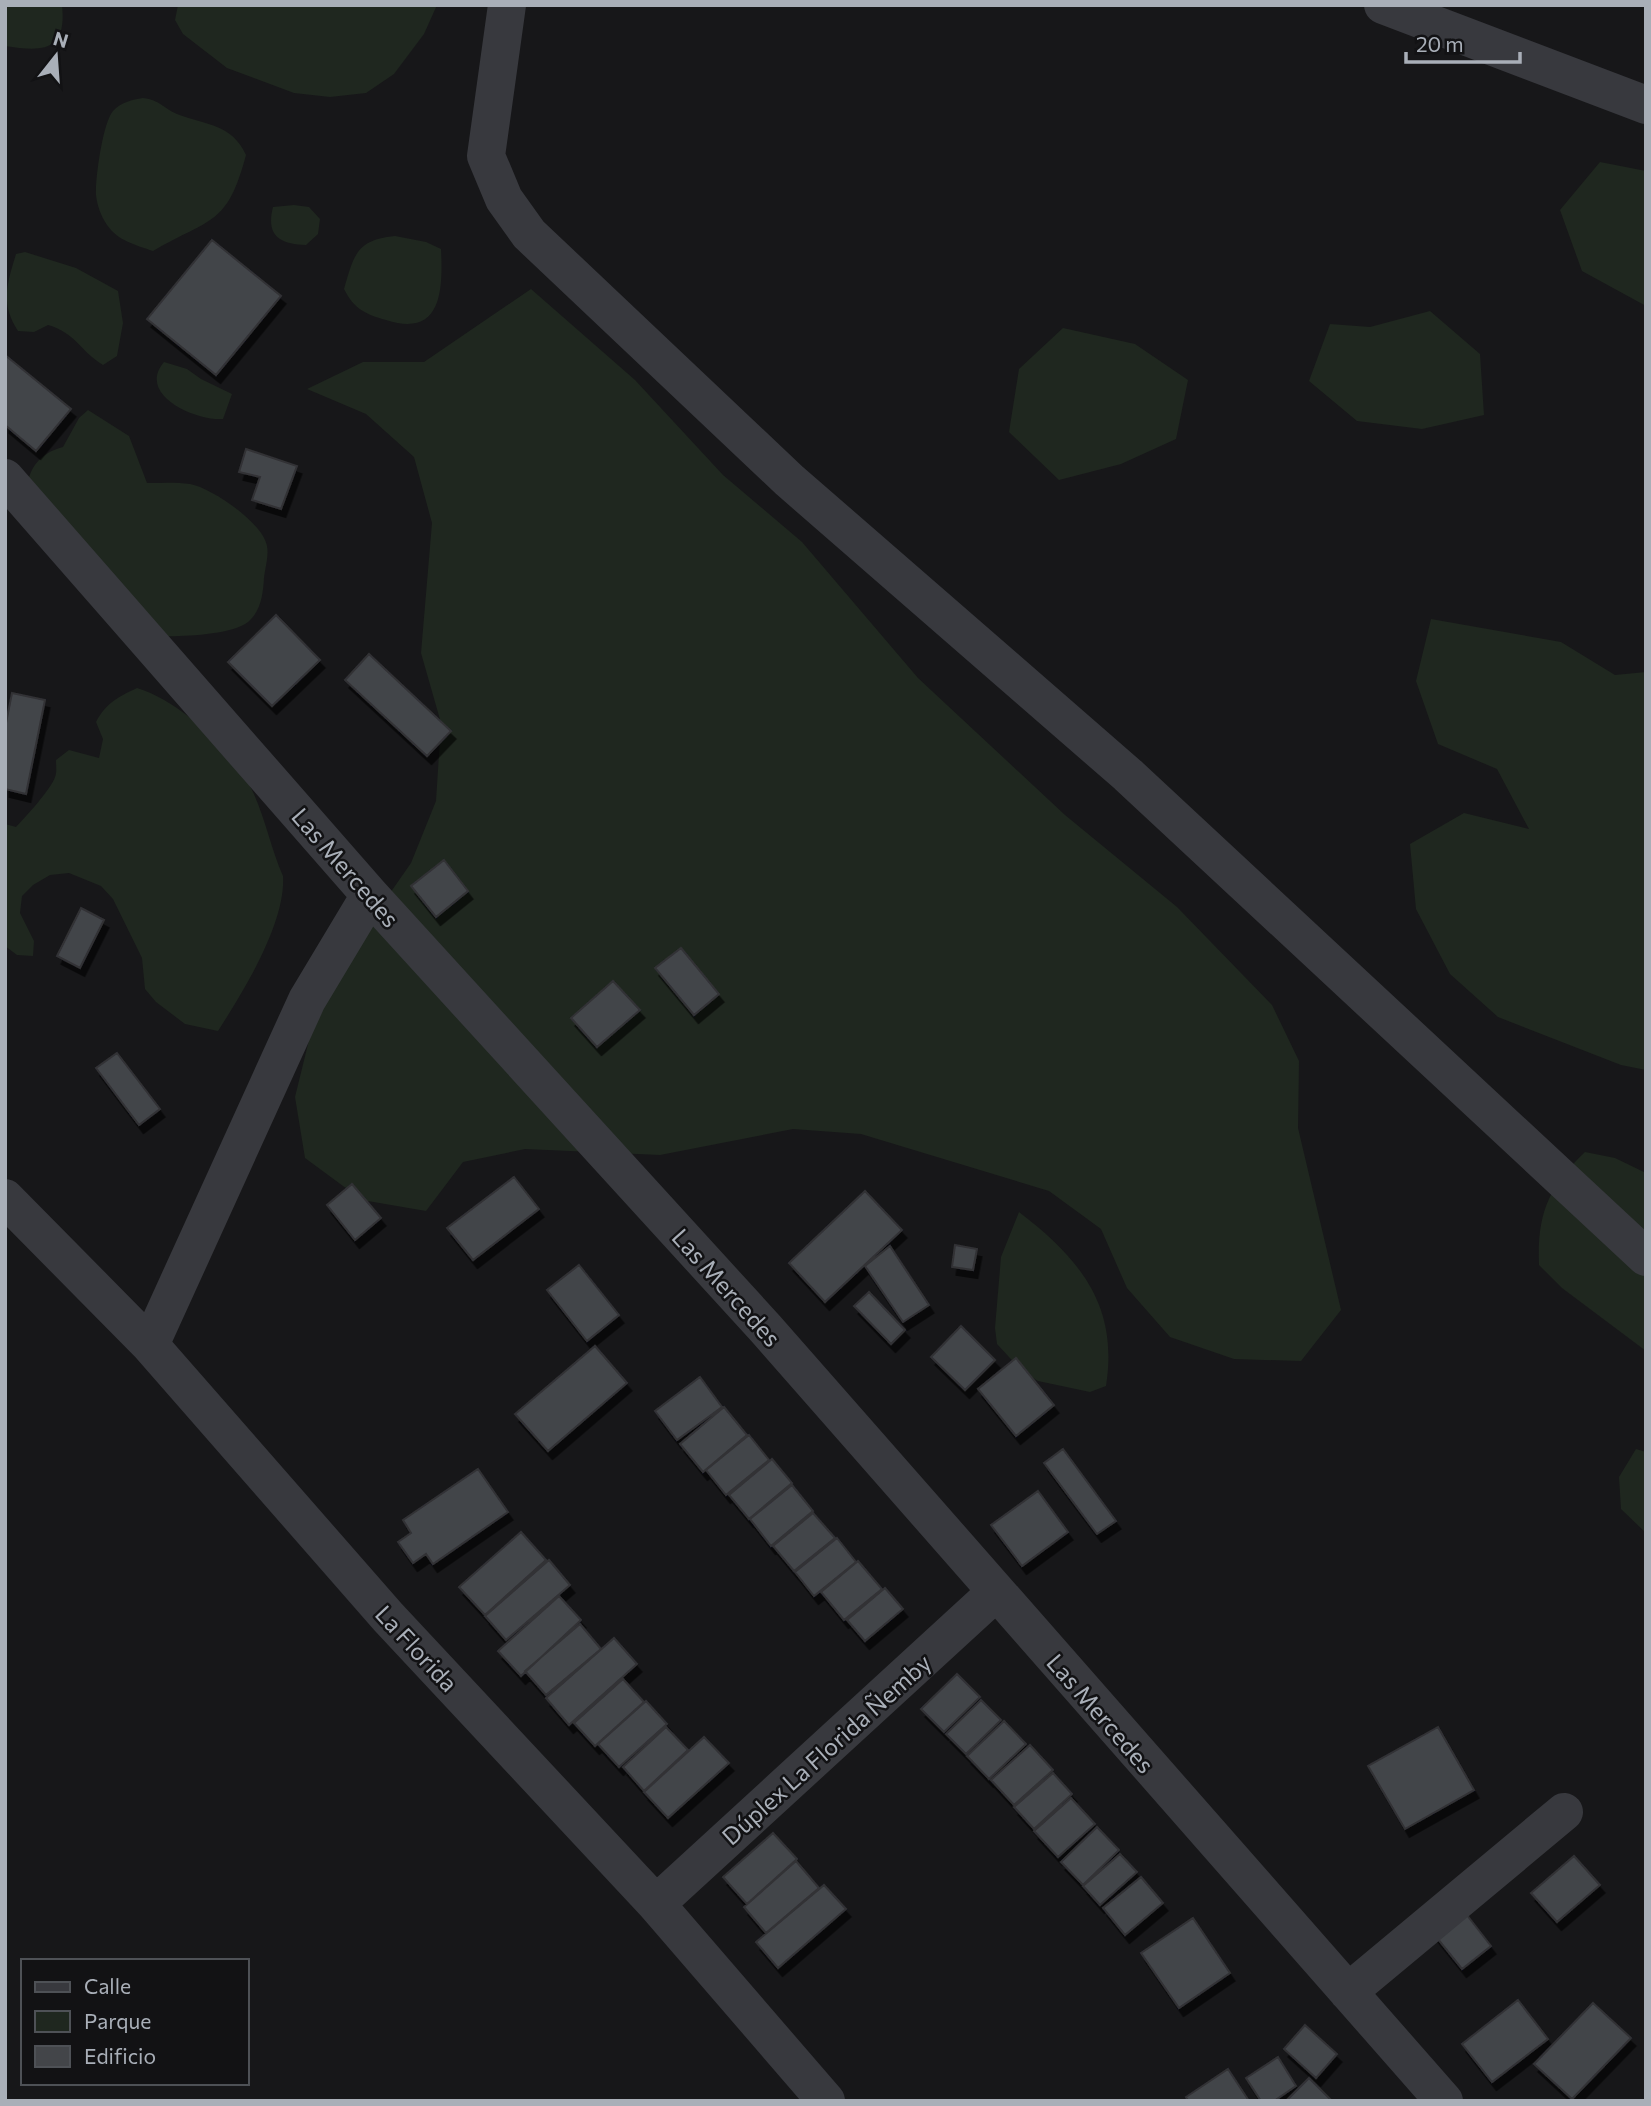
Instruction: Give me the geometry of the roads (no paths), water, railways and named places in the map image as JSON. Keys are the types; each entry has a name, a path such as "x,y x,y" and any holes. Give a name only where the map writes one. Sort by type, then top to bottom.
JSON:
{"street":[{"path":"507,5 486,156 504,199 529,234 789,480 1128,775 1646,1257"},
{"path":"1383,5 1646,105"},
{"name":"Las Mercedes","path":"5,478 370,895 766,1329 995,1593 1444,2101"},
{"path":"150,1345 307,1000 370,895"},
{"name":"La Florida","path":"5,1198 150,1345 388,1617 656,1905 826,2101"},
{"name":"Dúplex La Florida Ñemby","path":"656,1905 995,1593"},
{"path":"1348,1992 1564,1812"}]}
